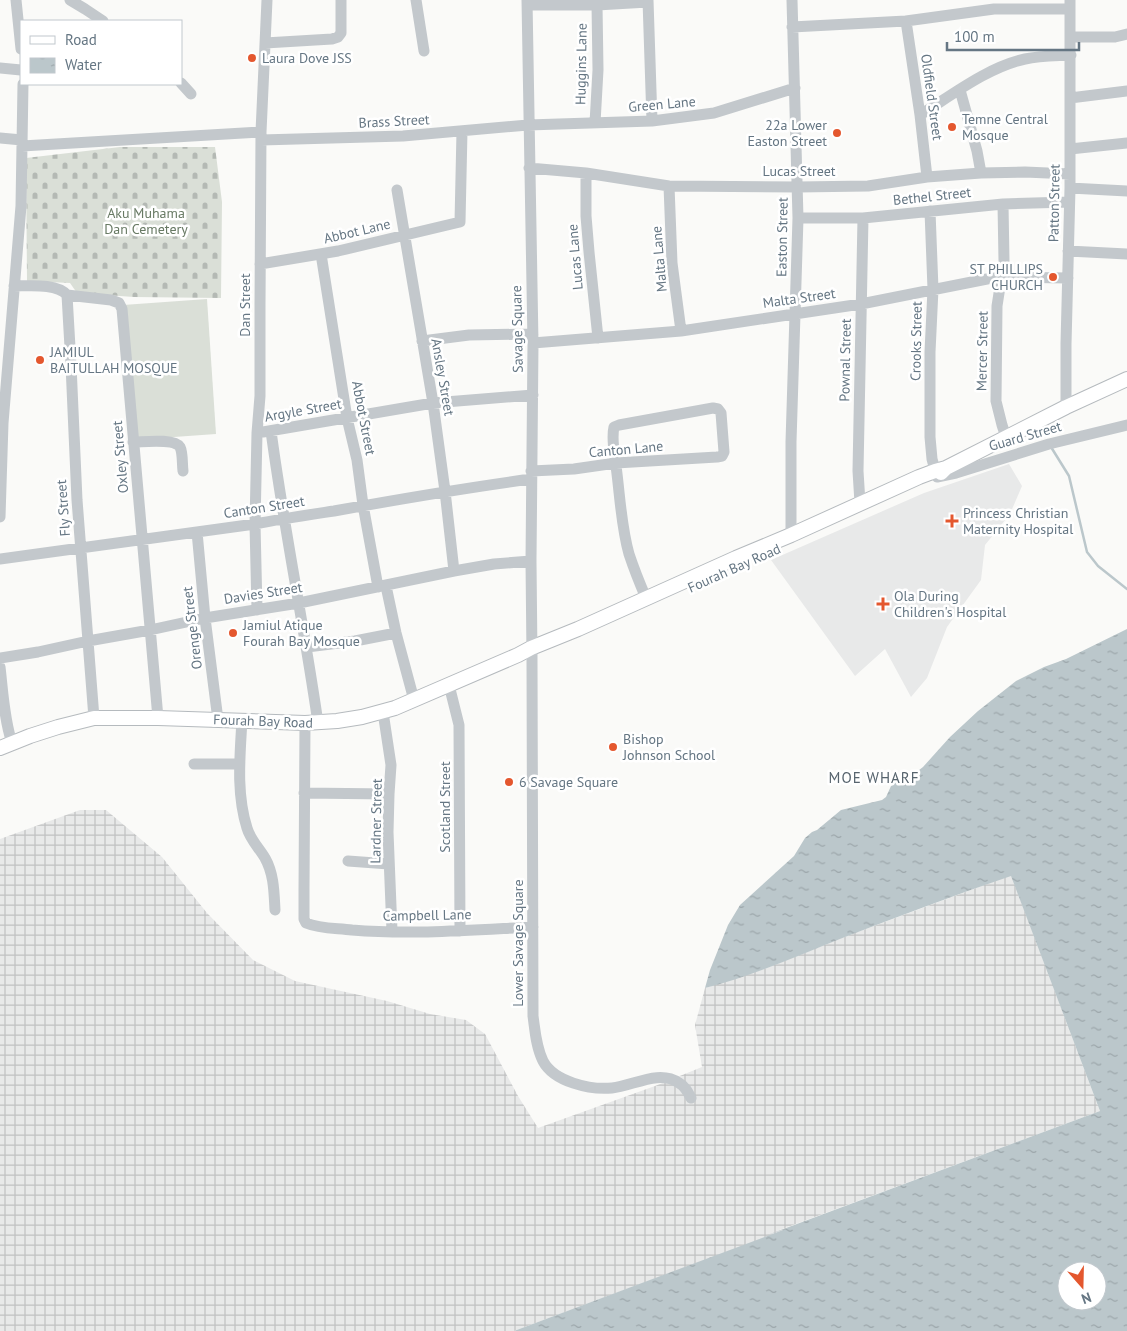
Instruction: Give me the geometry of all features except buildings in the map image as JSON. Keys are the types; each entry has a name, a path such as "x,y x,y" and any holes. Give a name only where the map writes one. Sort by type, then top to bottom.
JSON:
{"main road":[{"name":"Fourah Bay Road","path":"580,633 646,598 676,589 843,520 1066,407 1127,379"},
{"name":"Fourah Bay Road","path":"6,746 58,727 94,718 311,723 354,718 383,712 518,655 532,652 580,633 860,503 940,472"}],"street":[{"path":"16,0 20,39"},
{"path":"70,0 102,20"},
{"name":"Dan Street","path":"257,610 255,524 257,434 260,396 261,136 266,0"},
{"path":"265,43 332,40 338,37 340,33 341,0"},
{"path":"416,0 424,52"},
{"name":"Easton Street","path":"791,535 791,442 798,218 792,0"},
{"path":"527,3 597,4 648,1 652,122"},
{"name":"Savage Square","path":"527,3 533,338 531,475 532,652"},
{"name":"Huggins Lane","path":"595,123 598,70 597,4"},
{"path":"792,27 906,21 994,9 1070,4"},
{"name":"Patton Street","path":"1066,407 1070,188 1070,4"},
{"name":"Oldfield Street","path":"906,21 928,178"},
{"path":"1070,37 1115,37 1127,34"},
{"path":"920,115 1001,67 1024,59 1071,55"},
{"path":"0,68 20,70"},
{"path":"182,84 191,94"},
{"path":"0,518 3,423 21,206 23,85"},
{"name":"Green Lane","path":"528,125 652,122 714,113 795,88"},
{"path":"960,90 975,142 981,174"},
{"path":"1070,98 1127,90"},
{"name":"Brass Street","path":"0,138 22,143 261,136 395,136 528,125"},
{"name":"Abbot Lane","path":"260,264 321,254 460,222 462,131"},
{"path":"1070,148 1127,143"},
{"name":"Lucas Street","path":"529,168 586,173 669,186 868,186 928,178 981,174 1025,172 1070,174"},
{"name":"Lucas Lane","path":"586,173 586,225 598,338"},
{"name":"Malta Lane","path":"669,186 672,263 681,330"},
{"path":"1070,188 1127,191"},
{"name":"Ansley Street","path":"397,190 433,403 454,571"},
{"name":"Bethel Street","path":"798,218 863,218 1003,204 1069,202"},
{"name":"Mercer Street","path":"1003,204 1004,261 997,306 996,400 1006,437"},
{"name":"Crooks Street","path":"930,211 933,289 930,352 930,437 932,459 940,472"},
{"name":"Pownal Street","path":"860,503 858,470 863,218"},
{"path":"1068,251 1127,254"},
{"name":"Abbot Street","path":"321,254 347,418 357,460 363,505 382,587 414,700"},
{"name":"Malta Street","path":"422,341 469,335 533,338 598,338 681,330 861,304 1002,277 1068,278"},
{"name":"Oxley Street","path":"14,286 49,287 64,291 67,295 111,300 119,303 122,309 158,718"},
{"name":"Fly Street","path":"67,295 77,500 94,718"},
{"name":"Argyle Street","path":"257,434 433,403 533,395"},
{"name":"Canton Lane","path":"531,475 616,463 722,456 724,452 721,413 718,409 712,408 614,427 612,433 616,463"},
{"name":"Guard Street","path":"940,472 942,477 1048,444 1127,425"},
{"path":"271,431 283,518 307,647 311,723 304,793 389,794"},
{"path":"133,442 170,442 177,444 180,448 183,470"},
{"path":"616,463 625,536 634,569 646,598"},
{"name":"Canton Street","path":"0,559 255,524 531,475"},
{"name":"Orenge Street","path":"197,532 204,618 218,720"},
{"name":"Davies Street","path":"0,658 204,618 299,604 454,571 494,564 531,561"},
{"path":"307,647 355,641 396,633"},
{"name":"Lower Savage Square","path":"532,652 533,1006 534,1025 543,1062 551,1070 568,1081 590,1088 612,1088 651,1078 663,1077 678,1082 685,1088 691,1098"},
{"path":"0,667 9,733 6,746"},
{"name":"Scotland Street","path":"449,685 459,726 460,931"},
{"name":"Lardner Street","path":"383,712 391,766 389,794 392,931"},
{"path":"242,720 239,764 242,808 247,830 271,870 274,910"},
{"path":"194,764 239,764"},
{"name":"Campbell Lane","path":"304,793 304,919 306,923 321,927 426,932 533,927"},
{"path":"348,862 390,864"}],"shaded area":[{"name":"Ola During Children's Hospital","path":"1009,464 1022,486 1010,514 985,545 981,580 947,627 927,678 911,697 885,649 855,676 771,560 924,493"},
{"path":"80,810 106,810 162,857 207,913 253,960 295,981 387,1001 430,1014 466,1020 485,1034 518,1096 538,1128 702,1067 695,1025 705,988 764,969 1011,875 1100,1111 514,1331 0,1331 0,839"}],"green space":[{"name":"Aku Muhama Dan Cemetery","path":"120,147 215,147 222,202 221,298 134,297 77,293 70,283 27,281 26,158"},
{"path":"207,299 216,434 132,440 123,305"}],"water":[{"path":"1127,629 1127,1331 514,1331 1100,1111 1011,876 907,913 758,971 705,988 728,925 740,905 794,856 805,838 841,810 882,800 886,797 891,786 910,777 923,767 950,737 978,711 1016,681 1044,667 1066,659"}],"waterway":[{"path":"1051,447 1069,476 1087,552 1098,566 1127,589"}],"place":[{"name":"Laura Dove JSS","path":"252,58"},
{"name":"Temne Central Mosque","path":"952,127"},
{"name":"22a Lower Easton Street","path":"837,133"},
{"name":"ST PHILLIPS CHURCH","path":"1053,277"},
{"name":"JAMIUL BAITULLAH MOSQUE","path":"40,360"},
{"name":"Princess Christian Maternity Hospital","path":"952,521"},
{"name":"Ola During Children's Hospital","path":"883,604"},
{"name":"Jamiul Atique Fourah Bay Mosque","path":"233,633"},
{"name":"Bishop Johnson School","path":"613,747"},
{"name":"6 Savage Square","path":"509,782"}],"district":[{"name":"MOE WHARF","path":"874,778"}]}
